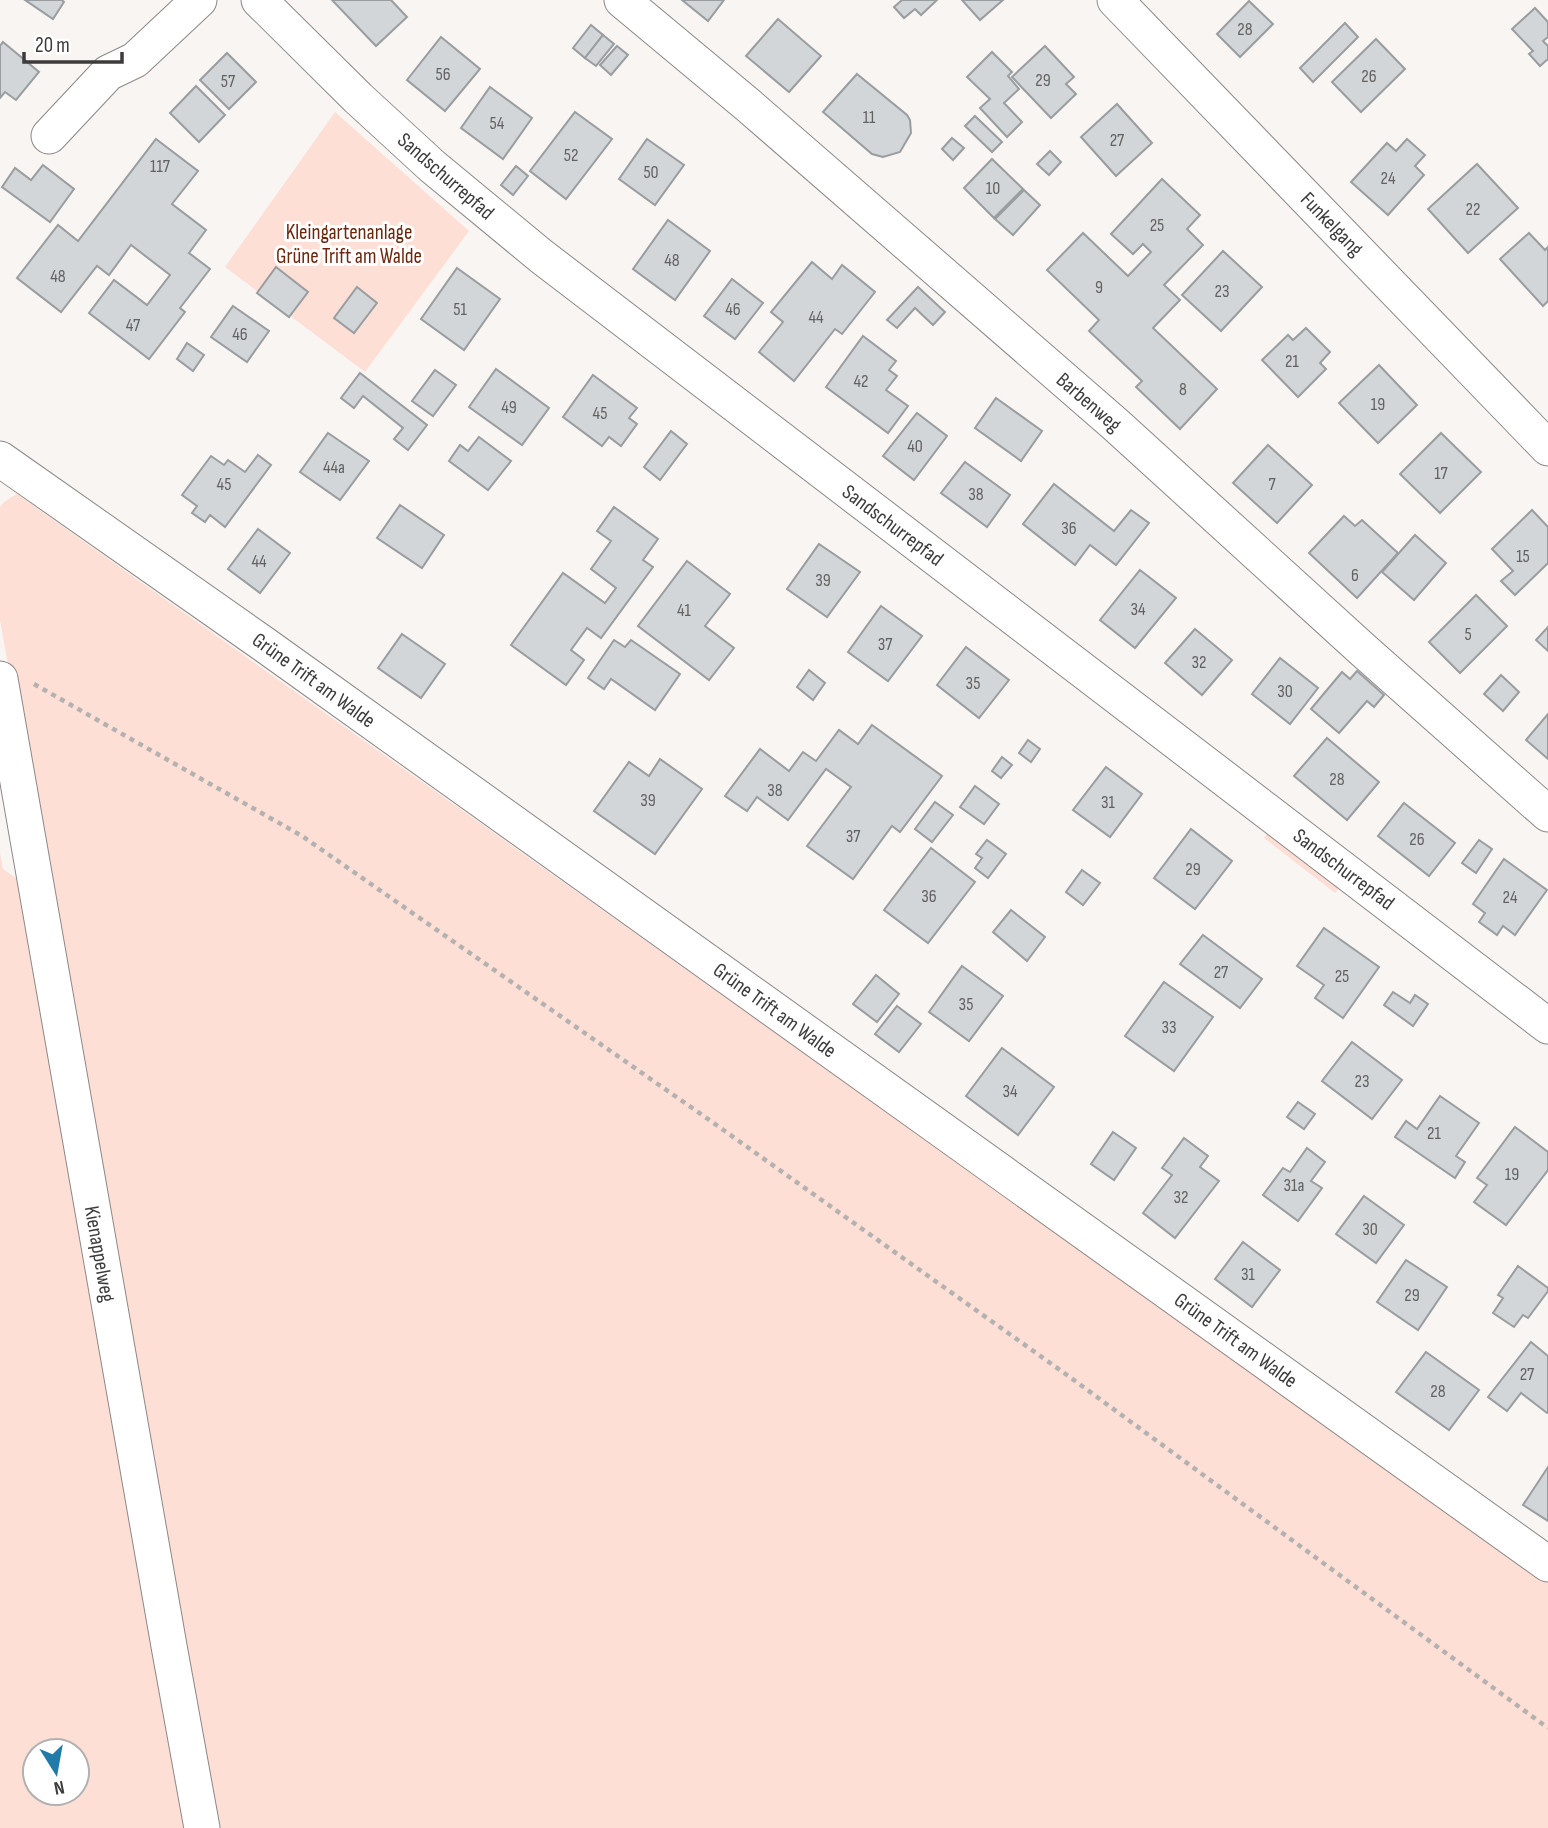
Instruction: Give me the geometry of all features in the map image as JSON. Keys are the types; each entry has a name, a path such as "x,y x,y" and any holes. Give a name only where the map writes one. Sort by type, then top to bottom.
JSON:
{"street":[{"path":"49,136 108,73 135,60 199,0"},
{"name":"Sandschurrepfad","path":"259,0 358,99 432,166 541,256 1548,1026"},
{"name":"Barbenweg","path":"622,0 758,113 1105,415 1548,814"},
{"name":"Funkelgang","path":"1115,0 1548,448"},
{"name":"Grüne Trift am Walde","path":"1,461 265,645 1548,1564"},
{"name":"Kienappelweg","path":"12,679 169,1646 202,1828"}],"path":[{"path":"12,679 302,836 1034,1351 1548,1728"}],"green space":[{"name":"Kleingartenanlage Grüne Trift am Walde","path":"335,112 469,231 365,372 225,267"},
{"path":"17,494 1548,1582 1548,1828 217,1828 0,620 0,507"},
{"path":"1272,827 1343,883 1335,893 1264,838"},
{"path":"0,853 3,869 26,885 193,1828 0,1828"}],"building":[{"path":"25,0 62,0 64,2 53,19"},
{"path":"332,0 391,0 407,17 376,46"},
{"path":"682,0 724,0 708,21"},
{"path":"902,0 937,0 921,15 915,9 904,18 894,7"},
{"path":"962,0 1003,0 980,20"},
{"path":"1249,1 1273,24 1240,57 1217,34"},
{"path":"1535,8 1548,22 1548,37 1543,41 1548,46 1548,59 1540,66 1529,54 1533,51 1512,29"},
{"path":"778,19 821,56 789,92 746,56"},
{"path":"1345,23 1358,37 1313,82 1300,68"},
{"path":"591,25 603,35 585,58 573,48"},
{"path":"603,35 614,44 596,66 585,58"},
{"path":"441,37 480,69 445,111 407,80"},
{"path":"1376,39 1405,69 1361,112 1332,82"},
{"path":"3,42 39,72 16,100 5,92 0,98 0,46"},
{"path":"617,46 628,55 611,75 600,65"},
{"path":"1045,46 1074,77 1066,84 1076,94 1051,118 1012,77"},
{"path":"992,52 1012,72 1008,76 1019,89 1004,103 1022,122 1007,137 980,108 990,99 967,77"},
{"path":"227,53 256,82 229,109 200,80"},
{"path":"857,74 910,120 911,133 900,152 883,157 872,154 823,112"},
{"path":"196,86 225,115 199,142 170,113"},
{"path":"490,87 532,118 503,159 461,128"},
{"path":"1117,104 1152,143 1116,176 1081,137"},
{"path":"575,112 612,139 566,199 530,171"},
{"path":"975,116 1002,142 992,152 965,126"},
{"path":"952,138 964,148 953,160 942,149"},
{"path":"156,139 198,171 172,204 206,230 189,253 210,269 180,308 185,312 149,359 89,313 114,280 147,305 170,275 131,245 109,275 97,266 61,312 17,278 58,225 78,241"},
{"path":"647,139 684,165 655,205 619,179"},
{"path":"1407,139 1425,155 1415,166 1424,175 1388,215 1351,182 1387,143 1396,151"},
{"path":"1050,151 1061,162 1049,175 1037,164"},
{"path":"992,159 1023,189 994,218 964,188"},
{"path":"1477,164 1518,208 1468,253 1428,209"},
{"path":"43,165 74,189 50,222 2,187 15,168 31,180"},
{"path":"516,166 528,176 513,195 501,185"},
{"path":"1162,179 1200,215 1187,229 1203,245 1164,285 1180,300 1153,328 1217,389 1180,429 1136,387 1142,381 1089,331 1099,320 1047,270 1083,233 1128,276 1151,252 1143,244 1133,254 1111,234"},
{"path":"1024,190 1040,205 1013,235 995,219"},
{"path":"668,220 710,251 675,300 633,269"},
{"path":"1529,233 1545,250 1548,247 1548,301 1543,306 1500,259"},
{"path":"1223,251 1262,287 1221,331 1182,295"},
{"path":"812,262 832,279 842,265 875,292 842,334 835,329 794,381 759,352 783,322 771,312"},
{"path":"276,267 308,292 289,317 257,293"},
{"path":"457,268 500,299 464,350 421,319"},
{"path":"732,279 763,303 735,339 704,316"},
{"path":"357,287 377,303 354,333 334,318"},
{"path":"918,287 945,312 933,325 915,308 897,328 887,320"},
{"path":"233,306 269,331 247,362 211,337"},
{"path":"1306,328 1330,352 1320,363 1326,369 1298,397 1262,360 1288,335 1293,340"},
{"path":"863,336 896,361 889,370 897,376 886,390 908,406 888,433 826,387"},
{"path":"187,343 204,355 193,371 177,359"},
{"path":"1379,365 1417,405 1378,443 1339,403"},
{"path":"496,369 549,408 522,445 469,407"},
{"path":"435,370 456,385 433,416 412,401"},
{"path":"360,373 427,425 408,450 394,439 403,428 363,396 354,408 341,398"},
{"path":"593,375 637,408 629,418 637,424 621,446 609,437 602,446 563,417"},
{"path":"996,398 1042,431 1021,461 975,428"},
{"path":"917,413 947,436 914,480 883,456"},
{"path":"671,431 687,444 660,480 644,467"},
{"path":"328,433 369,461 340,500 300,472"},
{"path":"1441,433 1481,472 1440,513 1400,474"},
{"path":"479,437 511,461 488,490 449,461 460,445 468,451"},
{"path":"1268,445 1312,485 1277,523 1233,483"},
{"path":"258,455 271,465 225,527 210,515 205,522 192,513 197,506 182,495 211,456 224,465 228,460 245,472"},
{"path":"965,462 1010,495 987,527 941,493"},
{"path":"1054,484 1114,531 1131,510 1149,523 1116,565 1090,545 1075,565 1023,524"},
{"path":"400,505 444,535 422,568 377,538"},
{"path":"614,507 658,539 643,560 653,567 601,638 587,628 571,650 584,660 566,685 511,645 563,573 605,603 616,588 591,569 611,541 597,531"},
{"path":"1532,510 1548,527 1548,563 1515,595 1501,581 1513,571 1492,549"},
{"path":"1344,516 1355,526 1362,520 1398,553 1357,598 1309,553"},
{"path":"258,529 290,553 260,593 228,569"},
{"path":"1415,535 1446,563 1414,600 1382,572"},
{"path":"819,544 860,572 827,617 787,589"},
{"path":"687,561 730,594 705,626 734,648 709,680 638,626"},
{"path":"1140,570 1176,598 1135,648 1100,620"},
{"path":"1476,595 1507,626 1460,673 1429,642"},
{"path":"881,606 922,636 888,681 848,652"},
{"path":"1548,627 1548,651 1536,640"},
{"path":"1195,629 1232,660 1202,695 1165,663"},
{"path":"402,634 445,664 421,698 378,668"},
{"path":"614,640 625,647 631,640 680,674 655,710 611,679 604,689 588,678"},
{"path":"966,647 1009,680 979,718 937,685"},
{"path":"1280,658 1318,688 1290,724 1252,694"},
{"path":"809,670 825,683 813,700 797,687"},
{"path":"1357,671 1384,695 1374,707 1367,701 1339,733 1311,709 1342,672 1350,679"},
{"path":"1501,675 1519,692 1503,711 1484,694"},
{"path":"1548,714 1548,759 1526,740"},
{"path":"872,725 942,776 900,832 892,826 853,879 807,846 851,787 826,769 788,820 757,797 747,811 725,796 760,749 789,771 803,752 816,761 839,730 858,744"},
{"path":"1327,738 1379,782 1347,820 1294,776"},
{"path":"1028,740 1040,749 1031,762 1019,753"},
{"path":"1002,757 1012,765 1001,778 992,771"},
{"path":"660,759 702,789 655,854 594,811 629,762 649,776"},
{"path":"1106,767 1142,794 1110,837 1073,810"},
{"path":"975,786 999,804 984,824 960,807"},
{"path":"935,802 953,815 932,842 915,829"},
{"path":"1404,803 1455,843 1429,876 1378,836"},
{"path":"1191,829 1232,861 1195,909 1154,878"},
{"path":"987,840 1006,854 988,878 975,868 982,858 976,854"},
{"path":"1479,840 1492,849 1476,873 1462,863"},
{"path":"931,848 975,882 928,943 884,910"},
{"path":"1504,859 1547,890 1515,935 1503,926 1497,935 1479,922 1485,913 1473,904"},
{"path":"1082,870 1100,883 1083,905 1066,892"},
{"path":"1011,910 1045,937 1027,961 993,932"},
{"path":"1324,928 1379,967 1343,1018 1315,998 1324,985 1297,966"},
{"path":"1203,935 1262,979 1240,1008 1180,964"},
{"path":"962,966 1003,996 969,1041 929,1012"},
{"path":"876,975 899,994 877,1022 853,1004"},
{"path":"1164,982 1213,1017 1174,1071 1125,1036"},
{"path":"1393,992 1410,1003 1415,995 1428,1004 1413,1026 1384,1005"},
{"path":"897,1006 921,1024 899,1052 875,1034"},
{"path":"1352,1042 1402,1080 1372,1119 1322,1081"},
{"path":"1002,1048 1054,1087 1018,1135 966,1096"},
{"path":"1440,1096 1479,1123 1456,1156 1465,1162 1455,1178 1395,1137 1406,1121 1417,1129"},
{"path":"1298,1102 1315,1114 1304,1129 1287,1117"},
{"path":"1515,1127 1548,1152 1548,1170 1506,1225 1474,1202 1487,1185 1477,1178"},
{"path":"1113,1132 1136,1148 1114,1180 1091,1164"},
{"path":"1184,1138 1208,1156 1200,1167 1219,1181 1175,1238 1143,1213 1172,1175 1162,1168"},
{"path":"1307,1148 1325,1162 1311,1181 1322,1188 1298,1221 1263,1195 1283,1168 1290,1172"},
{"path":"1364,1196 1404,1225 1376,1263 1336,1234"},
{"path":"1243,1242 1280,1270 1252,1307 1215,1279"},
{"path":"1406,1260 1447,1287 1418,1330 1377,1302"},
{"path":"1518,1266 1548,1288 1548,1291 1528,1318 1523,1315 1514,1327 1493,1313 1503,1298 1498,1295"},
{"path":"1531,1342 1548,1356 1548,1412 1521,1393 1507,1411 1488,1397"},
{"path":"1426,1352 1479,1390 1449,1430 1396,1392"},
{"path":"1548,1467 1548,1521 1523,1505"}]}
